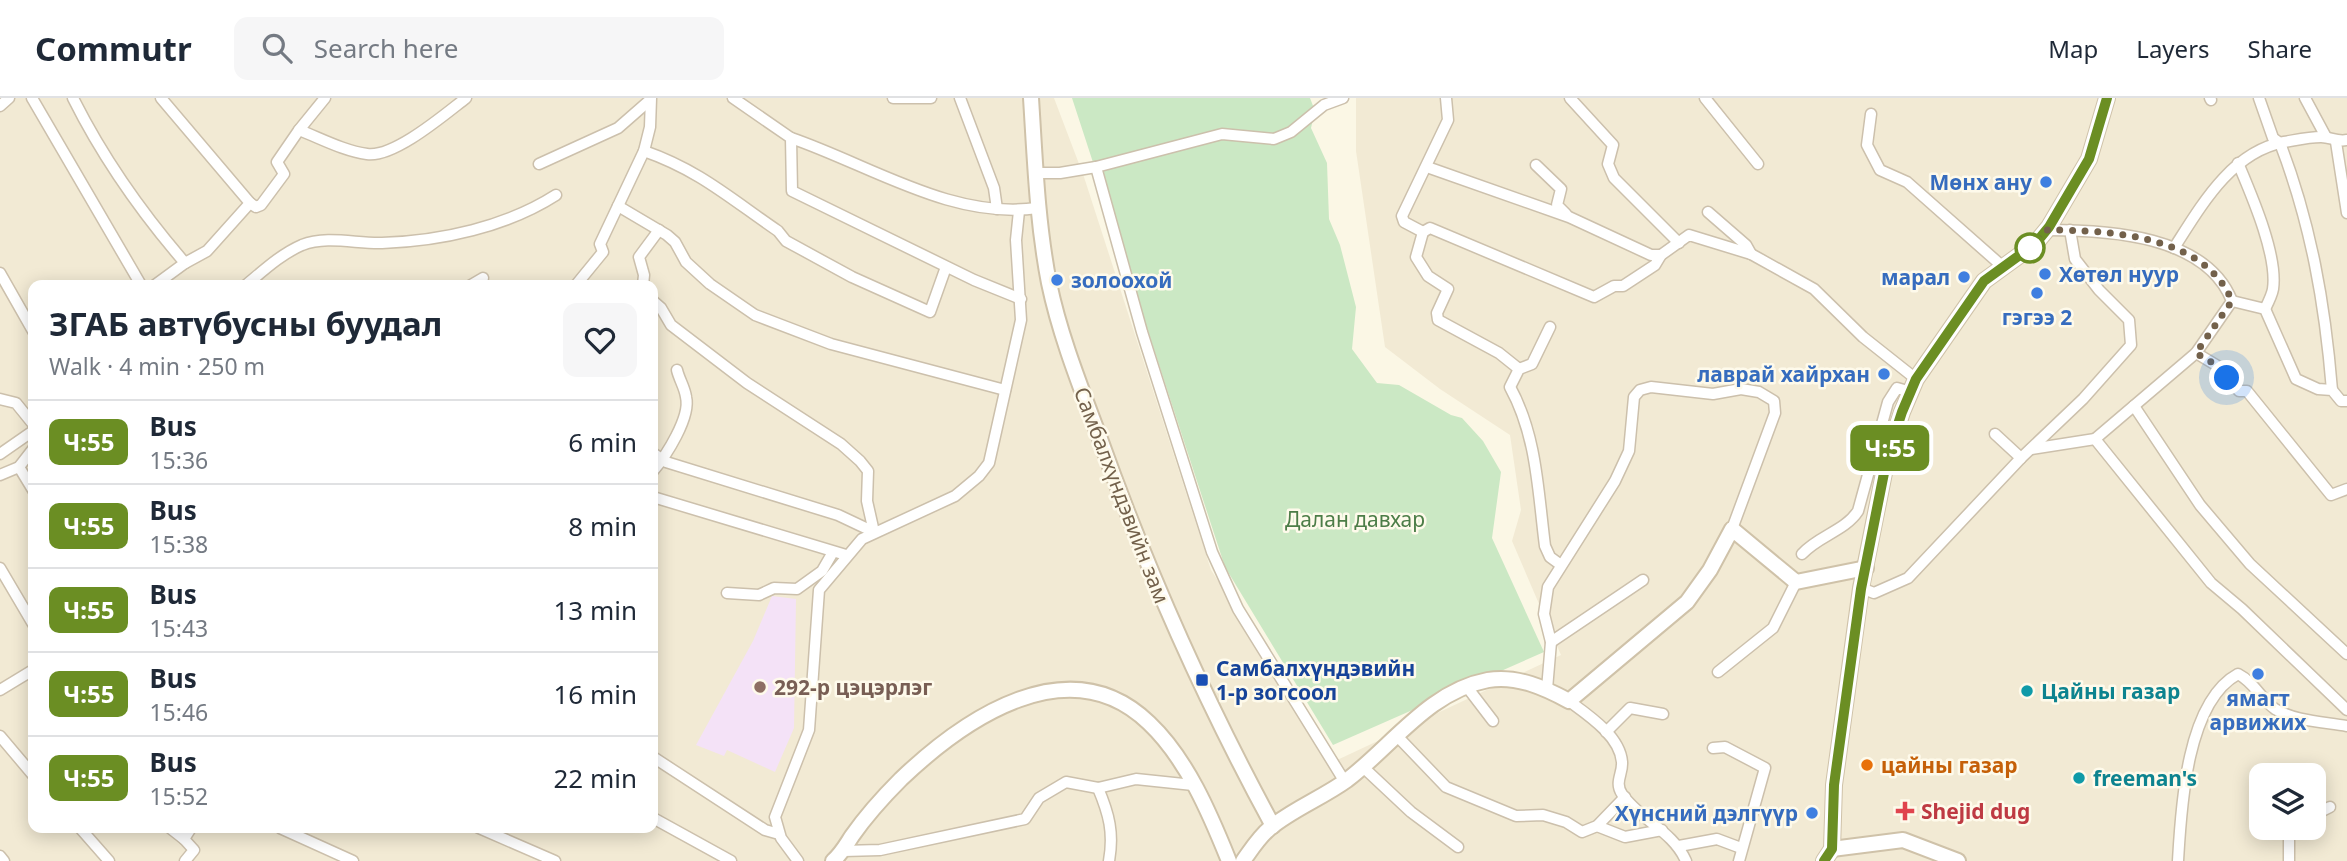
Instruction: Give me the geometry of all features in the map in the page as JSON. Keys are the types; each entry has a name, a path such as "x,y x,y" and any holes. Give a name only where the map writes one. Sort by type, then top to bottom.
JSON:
{"street":[{"path":"0,106 9,98"},
{"path":"32,98 138,280"},
{"path":"73,98 103,154 151,224 184,263"},
{"path":"160,98 256,207 261,205 284,174 277,162 325,98"},
{"path":"299,130 368,155 388,150 428,127 466,98"},
{"path":"733,98 791,138 831,152 894,181 997,209 1018,211 1037,208"},
{"path":"893,98 931,98"},
{"path":"960,98 994,188 997,209"},
{"name":"Самбалхүндэвийн зам","path":"1031,98 1037,208 1056,309 1129,518 1195,677 1273,826"},
{"path":"1036,173 1060,173 1096,167 1222,134 1274,139 1291,132 1324,105 1343,98"},
{"path":"1423,232 1404,222 1402,216 1448,120 1446,98"},
{"path":"1570,98 1613,145 1608,164 1614,178 1679,243"},
{"path":"1705,98 1758,164"},
{"path":"1958,861 1903,840 1828,855 1834,785 1861,589 1887,458 1914,385 1984,281 2035,244 2047,230 2089,159 2107,98"},
{"path":"2259,98 2273,138 2280,143 2302,200 2317,264 2326,321 2332,390 2341,401 2347,401"},
{"path":"2305,98 2331,139 2347,213"},
{"path":"580,280 603,252 600,244 644,151 650,127 651,99"},
{"path":"539,164 618,128 651,99"},
{"path":"1871,114 1867,145 1880,170 1907,182 2002,266"},
{"path":"791,138 792,191 946,267 1021,299"},
{"path":"2175,248 2198,211 2238,163 2254,152 2280,143 2347,140"},
{"path":"644,151 690,168 717,185 778,231 786,241 852,277 930,312 946,267"},
{"path":"2238,163 2261,222 2273,276 2273,290 2265,309 2295,379 2318,389 2332,390"},
{"path":"1536,165 1561,189 1557,205 1569,217"},
{"path":"1096,167 1142,332 1212,552 1238,609 1345,782"},
{"path":"1427,167 1569,217 1651,255 1661,255"},
{"path":"252,280 304,244 345,240 382,244 460,235 532,210 556,195"},
{"path":"162,280 184,263 207,251 250,203"},
{"path":"618,206 676,242 687,262 710,284 755,315 831,344 1005,390"},
{"path":"798,861 779,834 776,812 803,750 812,716 818,592 846,555 874,532 944,503 979,476 992,455 1019,337 1021,299 1016,240 1018,211"},
{"path":"1708,212 1746,245 1751,254"},
{"path":"1520,369 1499,353 1438,320 1437,313 1448,289 1427,276 1416,257 1423,232 1430,228 1594,297 1614,286 1623,286 1655,265 1661,255 1689,235 1751,254 1814,289 1914,385"},
{"path":"644,280 639,257 659,230"},
{"path":"2047,230 2115,234 2175,248 2203,264 2226,284 2232,301"},
{"path":"1861,589 1874,593 1908,578 2021,458 2083,400 2131,345 2129,320 2099,290 2076,259 2070,230"},
{"path":"0,273 28,322"},
{"path":"2232,301 2265,309"},
{"path":"2030,449 2095,439 2196,353 2232,301"},
{"path":"658,305 671,325 747,383 841,444 860,461 868,471 867,501 874,532"},
{"path":"1550,327 1532,365 1520,369 1510,387 1522,411 1534,452 1545,546 1550,557 1561,565"},
{"path":"2196,353 2216,365 2239,391 2248,391 2331,495 2347,489"},
{"path":"658,466 687,415 686,397 677,370"},
{"path":"1802,554 1853,519 1858,510 1888,402 1898,388 1914,385"},
{"path":"1547,689 1551,642 1544,614 1545,601 1561,565 1615,481 1629,451 1634,397 1640,390 1651,387 1713,394 1741,389 1759,392 1774,401 1771,424 1732,529 1710,570 1687,602 1569,701"},
{"path":"0,399 16,403 28,418"},
{"path":"2134,406 2200,505 2250,564 2347,654"},
{"path":"0,454 28,434"},
{"path":"1995,434 2021,458"},
{"path":"2095,439 2211,583 2242,609 2347,710"},
{"path":"0,475 19,467 28,455"},
{"path":"658,456 731,485 838,515 874,532"},
{"path":"19,467 28,482"},
{"path":"658,498 846,555"},
{"path":"1732,529 1796,582"},
{"path":"727,593 760,595 774,588 797,589 822,571 833,552"},
{"path":"0,568 28,616"},
{"path":"1796,582 1866,568"},
{"path":"1551,642 1643,580"},
{"path":"1718,672 1773,628 1796,582"},
{"path":"0,690 28,674"},
{"path":"2178,861 2182,804 2203,713 2231,678 2238,674 2245,678 2267,702 2285,714 2347,726"},
{"path":"1243,861 1273,826 1345,782 1431,706 1467,687 1503,678 1547,689 1569,701 1606,732 1622,761 1618,784 1625,797 1679,846 1686,861"},
{"path":"1467,687 1493,721"},
{"path":"843,858 853,835 899,781 940,744 991,712 1038,692 1058,689 1085,692 1111,700 1137,713 1159,733 1192,785 1229,861"},
{"path":"1606,732 1630,708 1663,714"},
{"path":"0,736 28,769"},
{"path":"1398,737 1446,787 1516,816 1544,815 1566,822 1581,832 1597,826 1625,797"},
{"path":"1713,748 1725,747 1765,768 1739,861"},
{"path":"658,760 765,830 779,834"},
{"path":"1363,767 1411,812 1458,847"},
{"path":"843,858 860,851 880,850 1025,819 1039,798 1066,782 1098,788 1136,779 1192,785"},
{"path":"1098,788 1109,813 1113,838 1109,861"},
{"path":"2326,809 2330,807"},
{"path":"658,821 731,861"},
{"path":"1597,826 1625,837 1662,830"},
{"path":"84,833 109,861"},
{"path":"176,833 194,850 185,861"},
{"path":"184,839 188,833"},
{"path":"291,833 353,861"},
{"path":"491,833 555,861"},
{"path":"1679,846 1717,839 1741,848"},
{"path":"2289,861 2290,840"},
{"path":"0,856 4,861"}],"shaded area":[{"path":"0,98 1054,98 1084,177 1211,570 1335,761 1561,655 1512,541 1521,510 1510,435 1440,389 1385,347 1356,151 1356,98 2347,98 2347,861 0,861"},
{"name":"292-р цэцэрлэг","path":"772,596 796,599 794,728 775,772 727,750 724,756 696,745 753,641"}],"green space":[{"name":"Далан давхар","path":"1072,98 1310,98 1315,111 1311,128 1327,163 1329,219 1340,245 1356,307 1352,349 1377,383 1399,385 1451,415 1462,418 1483,441 1501,472 1492,538 1544,652 1333,745 1225,567"}],"bus line":[{"name":"Ч:55","path":"1824,861 1832,849 1834,785 1861,589 1892,438 1916,379 1984,281 2035,244 2049,227 2089,159 2104,116 2107,98"}],"place":[{"name":"Мөнх ану","path":"2046,182"},
{"name":"Хөтөл нуур","path":"2045,274"},
{"name":"марал","path":"1964,277"},
{"name":"золоохой","path":"1057,280"},
{"name":"гэгээ 2","path":"2037,293"},
{"name":"лаврай хайрхан","path":"1884,374"},
{"name":"ямагт арвижих","path":"2258,674"},
{"name":"Самбалхүндэвийн 1-р зогсоол","path":"1202,680"},
{"name":"292-р цэцэрлэг","path":"760,687"},
{"name":"Цайны газар","path":"2027,691"},
{"name":"цайны газар","path":"1867,765"},
{"name":"freeman's","path":"2079,778"},
{"name":"Shejid dug","path":"1905,811"},
{"name":"Хүнсний дэлгүүр","path":"1812,813"}],"route":[{"path":"2030,248 2047,230 2105,232 2175,248 2203,264 2226,284 2232,301 2196,353 2216,365 2227,378"}]}
